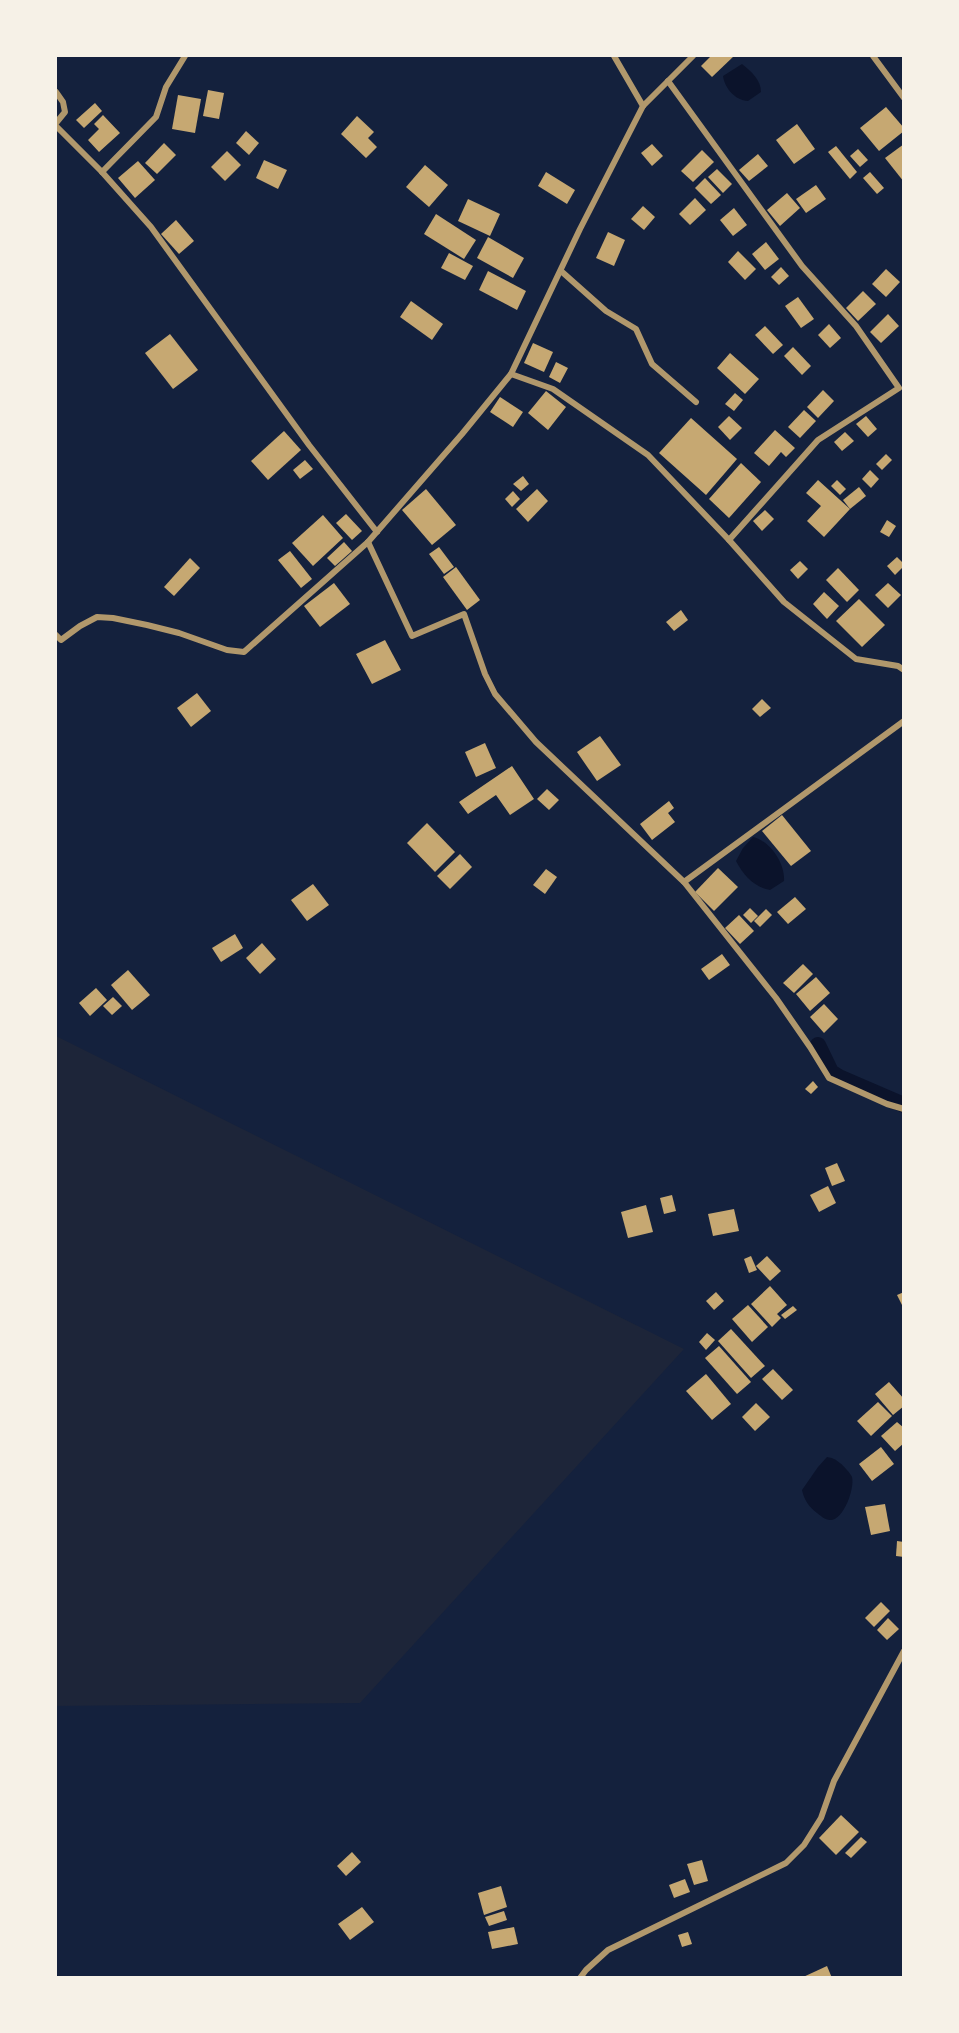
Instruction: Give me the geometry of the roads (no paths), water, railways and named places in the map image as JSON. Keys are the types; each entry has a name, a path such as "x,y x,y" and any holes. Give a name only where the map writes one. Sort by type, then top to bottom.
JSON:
{"street":[{"path":"102,171 156,117 165,87 185,56"},
{"path":"614,56 644,106"},
{"path":"56,646 58,637 97,617 147,625 227,650 244,652 368,542 511,374 580,229 644,106 693,56"},
{"path":"873,56 903,98"},
{"path":"669,81 802,266 856,326 899,388 818,440 729,540"},
{"path":"56,92 63,102 65,112 56,125 102,171 151,227 309,445 377,532"},
{"path":"561,271 606,311 636,329 652,364 696,402"},
{"path":"511,374 553,389 648,455 784,602 856,659 898,666 903,670"},
{"path":"368,542 412,636 464,614 485,674 495,694 536,741 684,882 776,998 829,1078 903,1109"},
{"path":"684,882 903,721"},
{"path":"580,1977 608,1950 786,1863 804,1845 821,1818 834,1781 903,1651"}],"waterway":[{"path":"818,1045 831,1072 904,1105"}]}
